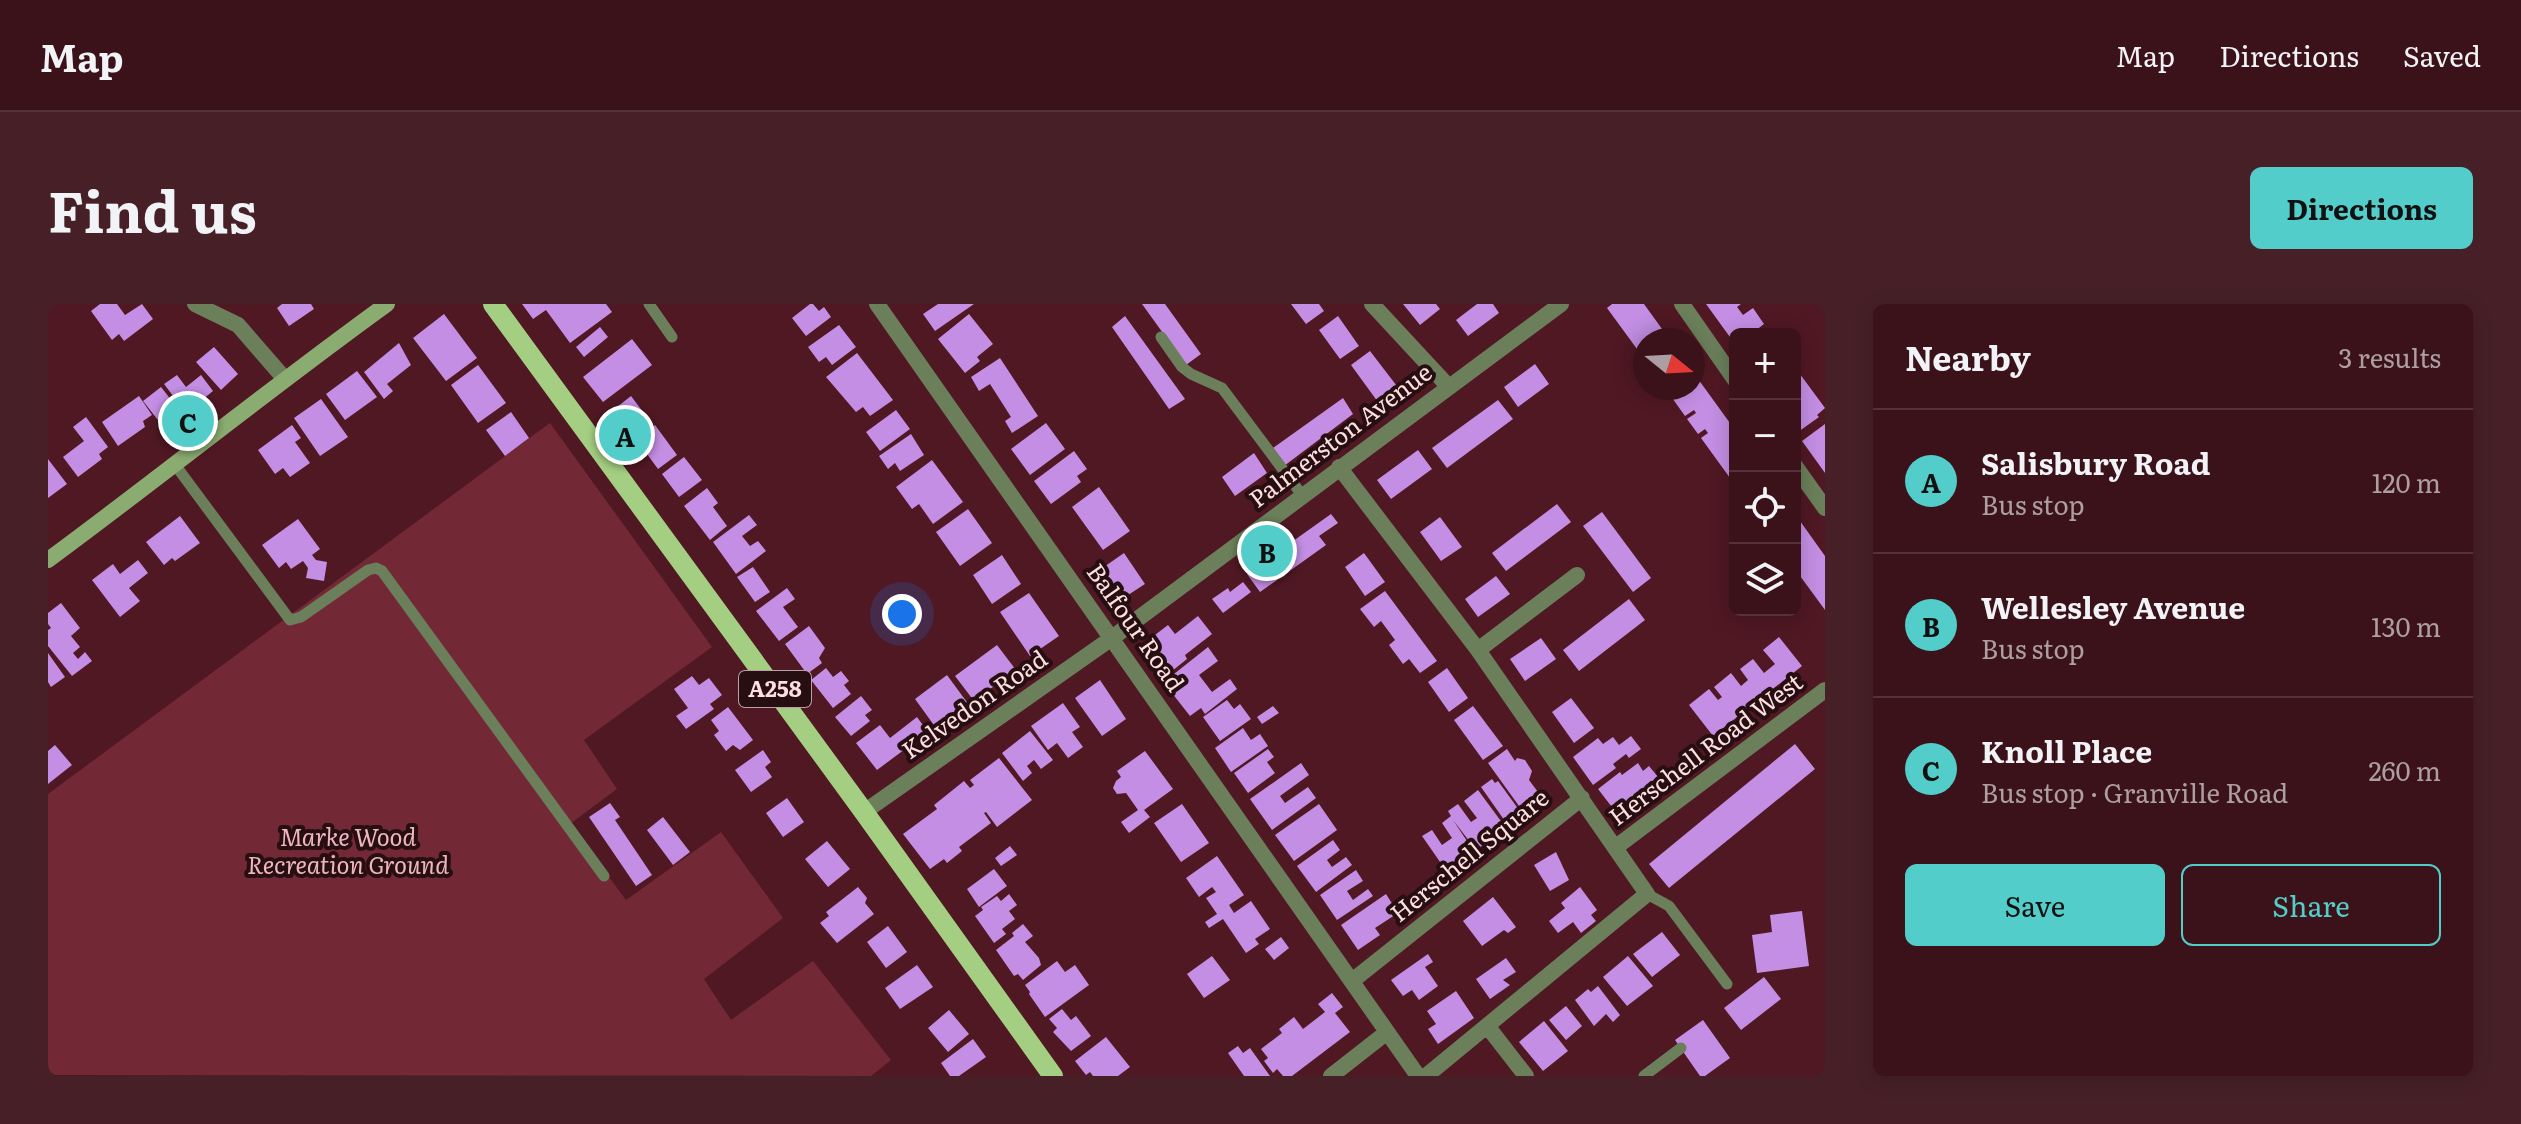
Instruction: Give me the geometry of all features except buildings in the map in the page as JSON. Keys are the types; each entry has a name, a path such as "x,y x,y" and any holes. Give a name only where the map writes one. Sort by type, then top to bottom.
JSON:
{"main road":[{"name":"A258","path":"493,304 1053,1076"}],"street":[{"path":"195,304 238,325 284,378"},
{"path":"48,560 176,466 284,378 387,304"},
{"name":"Balfour Road","path":"877,304 1352,981"},
{"path":"1372,304 1448,386"},
{"name":"Palmerston Avenue","path":"1112,638 1561,304"},
{"path":"1682,304 1729,371"},
{"path":"1339,467 1478,650 1582,798"},
{"path":"1799,472 1825,508"},
{"path":"1478,650 1577,575"},
{"name":"Kelvedon Road","path":"864,812 1112,638"},
{"name":"Herschell Road West","path":"1616,847 1825,690"},
{"name":"Herschell Square","path":"1352,981 1582,798 1647,894"},
{"path":"1426,1076 1647,894"},
{"path":"1352,981 1418,1076"},
{"path":"1488,1027 1526,1076"},
{"path":"1331,1076 1386,1033"}],"lane":[{"path":"649,304 672,337"},
{"path":"1161,337 1182,367 1222,388 1302,495"},
{"path":"176,466 290,620 301,617 368,570 376,568 382,571 604,876"},
{"path":"1647,894 1669,906 1727,984"},
{"path":"1644,1076 1681,1048"}],"green space":[{"name":"Marke Wood Recreation Ground","path":"550,423 712,647 584,740 617,789 570,824 626,900 721,832 783,918 704,979 731,1020 813,961 891,1060 871,1076 48,1075 48,794"}],"place":[{"name":"Knoll Place","path":"188,421"},
{"name":"Salisbury Road","path":"625,435"},
{"name":"Wellesley Avenue","path":"1267,551"}]}
